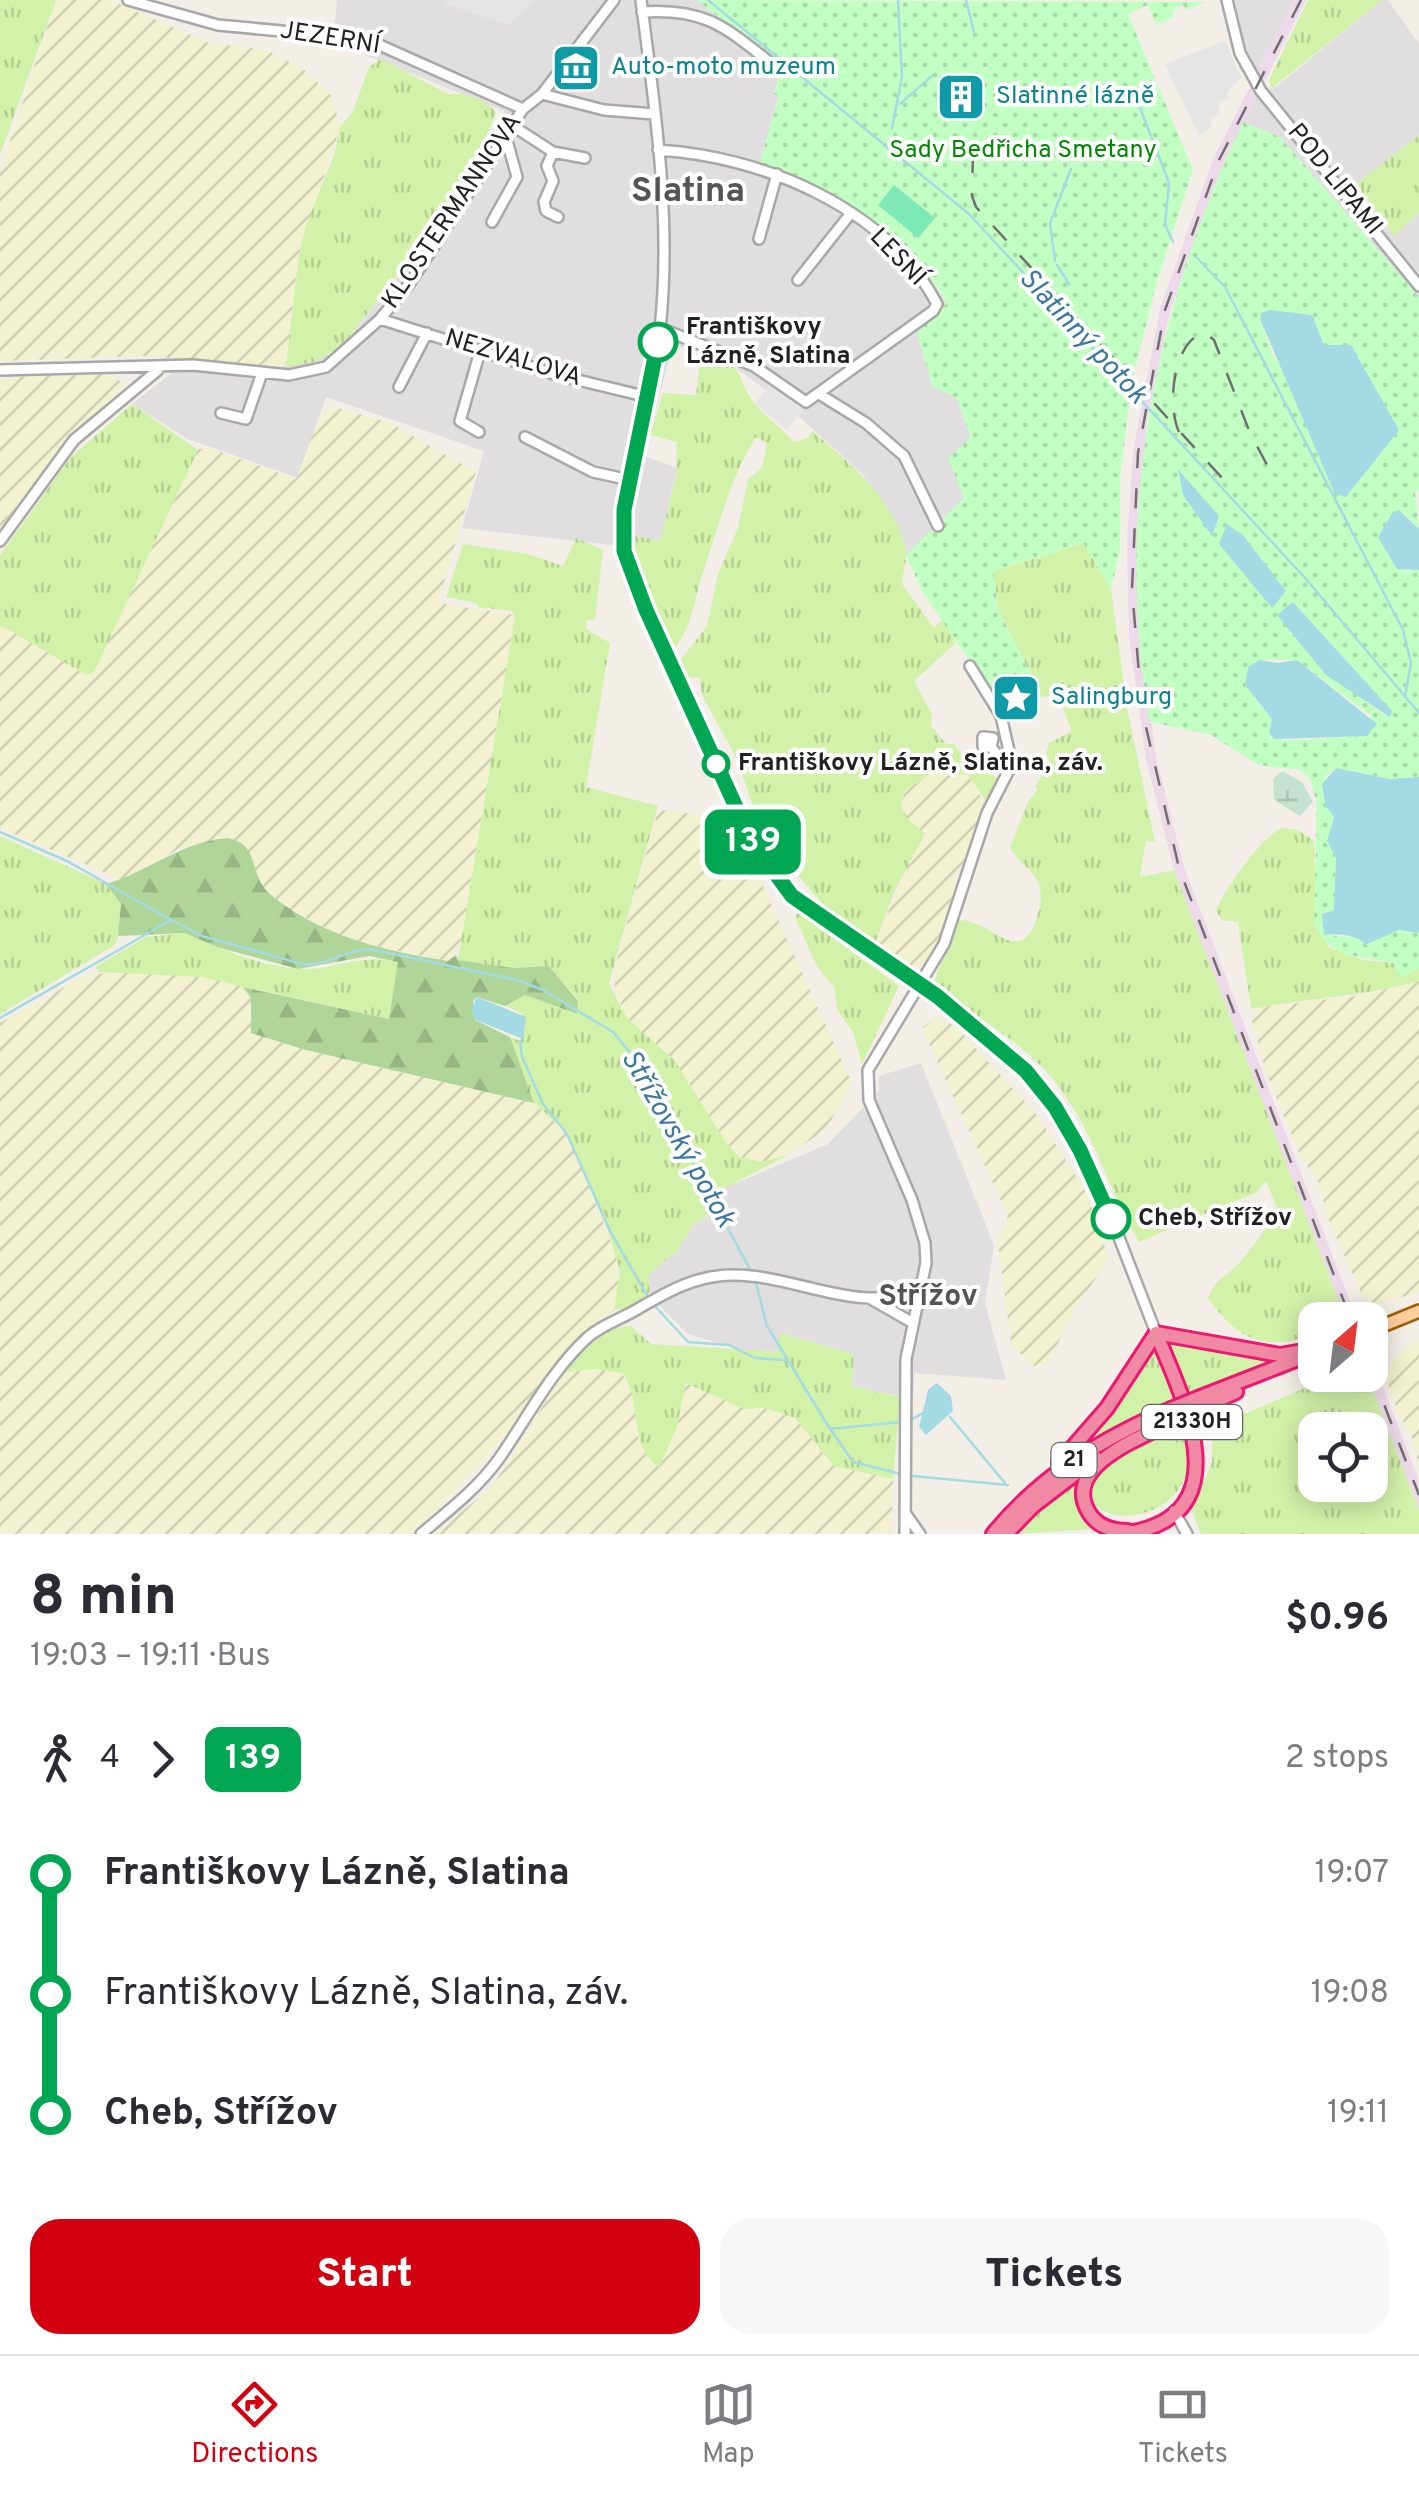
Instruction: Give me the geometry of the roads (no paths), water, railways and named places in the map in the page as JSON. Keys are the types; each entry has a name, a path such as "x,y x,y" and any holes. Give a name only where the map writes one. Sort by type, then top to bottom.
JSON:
{"highway":[{"name":"21","path":"1156,1333 1280,1354 1298,1353"},
{"path":"1027,1497 1107,1408 1156,1333"},
{"name":"21330H","path":"1156,1333 1197,1443 1192,1485 1174,1511"},
{"name":"21","path":"1006,1534 1033,1506 1087,1463 1200,1402 1298,1359"},
{"name":"21","path":"993,1534 1027,1497 1095,1446 1174,1416"},
{"name":"21","path":"1145,1528 1116,1530 1096,1521 1084,1502 1086,1480 1106,1458 1174,1416"},
{"path":"1122,1534 1145,1528 1174,1511"}],"main road":[{"path":"1388,1324 1419,1311"}],"street":[{"name":"JEZERNÍ","path":"128,0 218,25 366,39 523,110"},
{"name":"KLOSTERMANNOVA","path":"0,370 193,366 289,375 326,367 380,319 429,255 523,110 542,94 614,0"},
{"path":"641,0 658,150 663,236 660,328 622,536 628,566 752,842 792,896 918,984"},
{"name":"POD LIPAMI","path":"1227,0 1250,74 1419,286"},
{"path":"642,12 666,10 716,20 766,60"},
{"path":"542,94 604,110 654,114"},
{"path":"512,126 553,152 585,158"},
{"path":"492,222 517,178 506,136"},
{"name":"LESNÍ","path":"658,150 731,160 808,186 851,214 894,250 937,304 933,311 819,394"},
{"path":"553,152 548,166 553,181 544,202 546,211 558,217"},
{"path":"759,239 777,174"},
{"path":"798,280 851,214"},
{"name":"NEZVALOVA","path":"380,319 558,375 648,397"},
{"path":"660,328 754,366 806,402 819,394 866,423 904,456 938,526"},
{"path":"399,387 426,332"},
{"path":"479,432 460,421 480,348"},
{"path":"0,541 74,440 161,368"},
{"path":"221,413 246,419 262,373"},
{"path":"526,437 593,472 630,480"},
{"path":"905,1534 905,1416 913,1323 926,1263 922,1228 877,1123 867,1083 871,1060 944,944 982,827 1013,758 1000,716 970,666"},
{"path":"991,747 1010,770"},
{"name":"21330H","path":"918,984 983,1031 1026,1071 1055,1107 1098,1186 1156,1333"},
{"path":"421,1534 468,1494 498,1460 528,1410 586,1339 671,1288 711,1276 739,1276 869,1298 903,1296 920,1288"},
{"path":"869,1298 913,1323"},
{"path":"1174,1511 1187,1534"},
{"path":"906,1514 920,1534"}],"water":[{"path":"1269,310 1312,315 1324,345 1351,345 1399,430 1346,497 1335,494 1260,319 1261,313"},
{"path":"1178,469 1219,516 1212,536 1183,495"},
{"path":"1399,510 1419,529 1419,570 1397,569 1378,537 1393,512"},
{"path":"1227,524 1243,535 1286,591 1272,608 1219,544"},
{"path":"1293,602 1392,711 1390,717 1326,675 1277,615"},
{"path":"1260,660 1297,660 1377,724 1367,736 1274,739 1269,733 1272,719 1245,685 1248,667"},
{"path":"1336,768 1390,779 1419,777 1419,933 1399,930 1365,945 1352,937 1324,935 1322,914 1334,910 1336,857 1327,841 1334,817 1326,807 1322,784"},
{"path":"477,997 526,1017 523,1039 476,1020 471,1010"},
{"path":"937,1383 951,1396 953,1411 926,1435 919,1427 928,1390"}],"waterway":[{"name":"Slatinný potok","path":"708,0 969,214 1306,579 1419,713"},
{"path":"892,128 902,77 898,0"},
{"path":"966,0 974,32"},
{"path":"900,104 933,75"},
{"path":"1139,105 1169,183 1165,225 1173,242"},
{"path":"1055,261 1050,223 1071,169"},
{"path":"1196,257 1225,287 1403,630 1411,663 1405,697"},
{"path":"1057,265 1069,284"},
{"path":"0,832 67,861 171,920"},
{"name":"Střížovský potok","path":"0,1018 171,920 202,936 302,964 369,949 517,980 543,990 613,1032 639,1063 753,1275"},
{"path":"520,1041 522,1057 543,1104 567,1134 610,1231 648,1297"},
{"name":"Střížovský potok","path":"756,1283 767,1326 830,1429 901,1422"},
{"path":"653,1304 688,1342 729,1345 755,1358 785,1360"},
{"name":"Střížovský potok","path":"909,1421 923,1413"},
{"name":"Střížovský potok","path":"950,1417 1005,1483"},
{"path":"831,1430 853,1462 901,1474"},
{"path":"912,1476 1008,1485"}],"railway":[{"path":"1301,0 1219,160 1165,310 1138,453 1132,589 1142,710 1179,868 1344,1302"},
{"path":"973,153 972,196 976,207 1232,489"},
{"path":"1179,432 1173,407 1175,376 1185,349 1204,332 1214,340 1250,433 1275,480"},
{"path":"1379,1392 1419,1495"}],"place":[{"name":"Auto-moto muzeum","path":"576,68"},
{"name":"Slatinné lázně","path":"961,97"},
{"name":"Františkovy Lázně, Slatina","path":"658,342"},
{"name":"Salingburg","path":"1016,698"},
{"name":"Františkovy Lázně, Slatina, záv.","path":"716,764"},
{"name":"Cheb, Střížov","path":"1111,1219"}],"district":[{"name":"Slatina","path":"688,192"},
{"name":"Střížov","path":"928,1297"}],"park label":[{"name":"Sady Bedřicha Smetany","path":"1023,151"}]}
